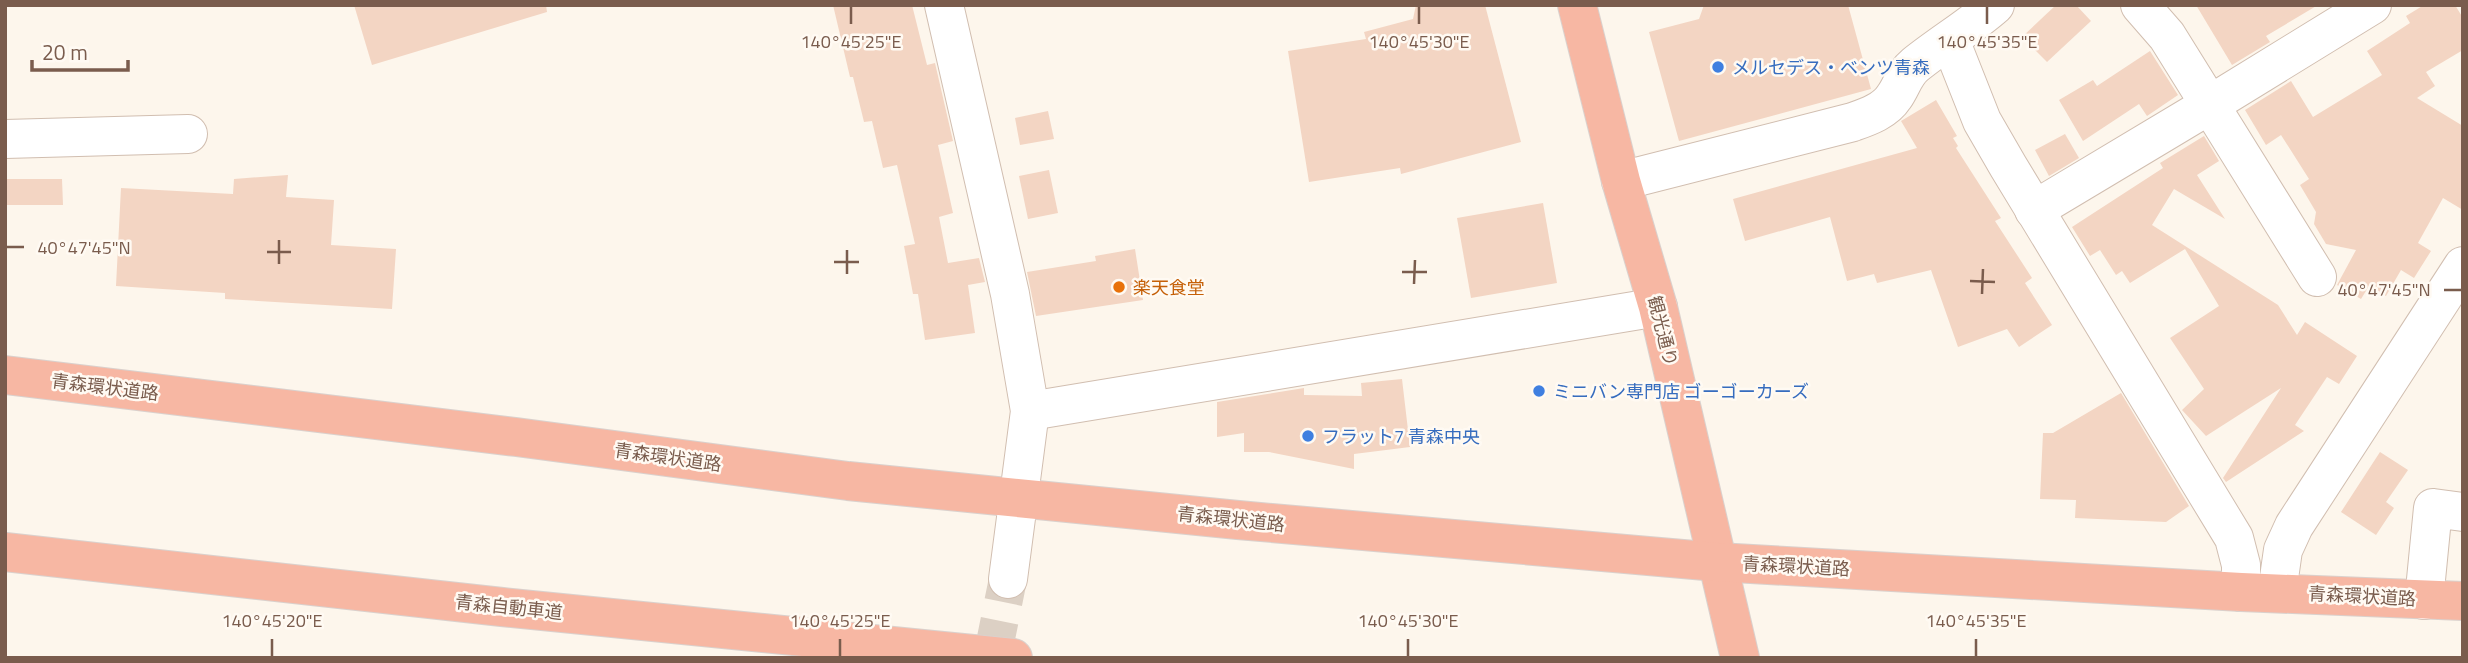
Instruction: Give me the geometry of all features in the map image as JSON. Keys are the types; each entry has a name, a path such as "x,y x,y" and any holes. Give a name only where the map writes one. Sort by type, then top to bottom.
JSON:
{"highway":[{"name":"観光通り","path":"1577,5 1621,181 1658,307 1740,658"},
{"name":"青森環状道路","path":"5,375 502,435 848,481 1238,520 1717,562 2463,601"},
{"name":"青森自動車道","path":"5,552 488,606 1013,658"}],"street":[{"path":"944,5 1010,295 1030,411 1008,579"},
{"path":"2140,5 2167,36 2317,277"},
{"path":"2034,209 2372,5"},
{"path":"1621,181 1853,122 1876,113 1894,98 1902,80 1913,66 1972,18"},
{"path":"1972,18 1982,121 2234,538 2241,565 2259,592 2294,526 2463,266"},
{"path":"5,139 188,134"},
{"path":"1030,411 1658,307"},
{"path":"2424,600 2433,508 2463,512"}],"building":[{"path":"354,5 546,5 547,12 372,65"},
{"path":"833,5 912,5 927,65 935,63 953,141 938,145 953,213 939,217 948,263 979,258 985,282 968,285 975,333 925,340 918,294 913,294 904,246 915,244 897,165 883,168 872,121 864,122"},
{"path":"1416,5 1485,5 1521,142 1401,174 1400,168 1309,182 1288,51 1366,39 1364,32 1413,19"},
{"path":"1704,5 1848,5 1871,89 1679,141 1649,32 1699,19"},
{"path":"2056,5 2076,5 2091,21 2047,62 2022,37"},
{"path":"2196,5 2318,5 2266,36 2270,42 2232,65"},
{"path":"2424,5 2455,5 2463,18 2463,50 2426,72 2435,86 2417,98 2463,126 2463,210 2443,198 2418,243 2431,251 2414,278 2401,270 2386,296 2369,286 2361,299 2337,285 2356,250 2326,244 2314,224 2316,212 2300,185 2309,179 2281,135 2266,145 2245,110 2291,81 2313,117 2382,75 2367,51 2410,23 2406,16"},
{"path":"2150,51 2178,95 2147,116 2139,104 2083,141 2059,100 2093,80 2097,86"},
{"path":"1936,100 1957,136 1953,138 1958,146 1956,148 2001,218 1995,221 2032,278 2025,283 2052,325 2019,347 2007,329 1958,347 1931,270 1877,283 1874,274 1847,281 1830,217 1745,241 1733,199 1917,148 1901,121"},
{"path":"1048,111 1054,139 1020,145 1015,118"},
{"path":"2065,134 2079,158 2049,176 2035,150"},
{"path":"2204,136 2219,161 2197,175 2225,219 2174,189 2152,225 2278,305 2297,335 2305,322 2357,356 2339,384 2327,377 2295,425 2304,431 2226,482 2223,478 2281,388 2206,436 2182,410 2204,389 2170,338 2219,306 2185,249 2130,283 2122,271 2116,275 2100,250 2090,256 2072,227 2163,168 2160,163"},
{"path":"1049,170 1058,213 1028,219 1019,176"},
{"path":"288,175 286,197 334,200 331,245 396,249 392,309 225,299 225,293 116,286 121,188 233,194 234,179"},
{"path":"5,179 62,179 63,205 5,205"},
{"path":"1543,203 1557,283 1471,298 1457,218"},
{"path":"1135,249 1143,300 1036,316 1027,272 1096,261 1095,256"},
{"path":"1402,379 1410,447 1354,454 1354,469 1269,452 1244,452 1244,433 1217,437 1217,402 1304,388 1304,395 1362,396 1361,383"},
{"path":"2121,393 2189,506 2166,522 2075,518 2076,500 2040,499 2043,433 2053,433"},
{"path":"2380,452 2408,470 2386,502 2394,508 2376,535 2341,512"}],"tunnel":[{"path":"992,658 1008,579"}],"place":[{"name":"メルセデス・ベンツ青森","path":"1718,67"},
{"name":"楽天食堂","path":"1119,287"},
{"name":"ミニバン専門店 ゴーゴーカーズ","path":"1539,391"},
{"name":"フラット7 青森中央","path":"1308,436"}]}
